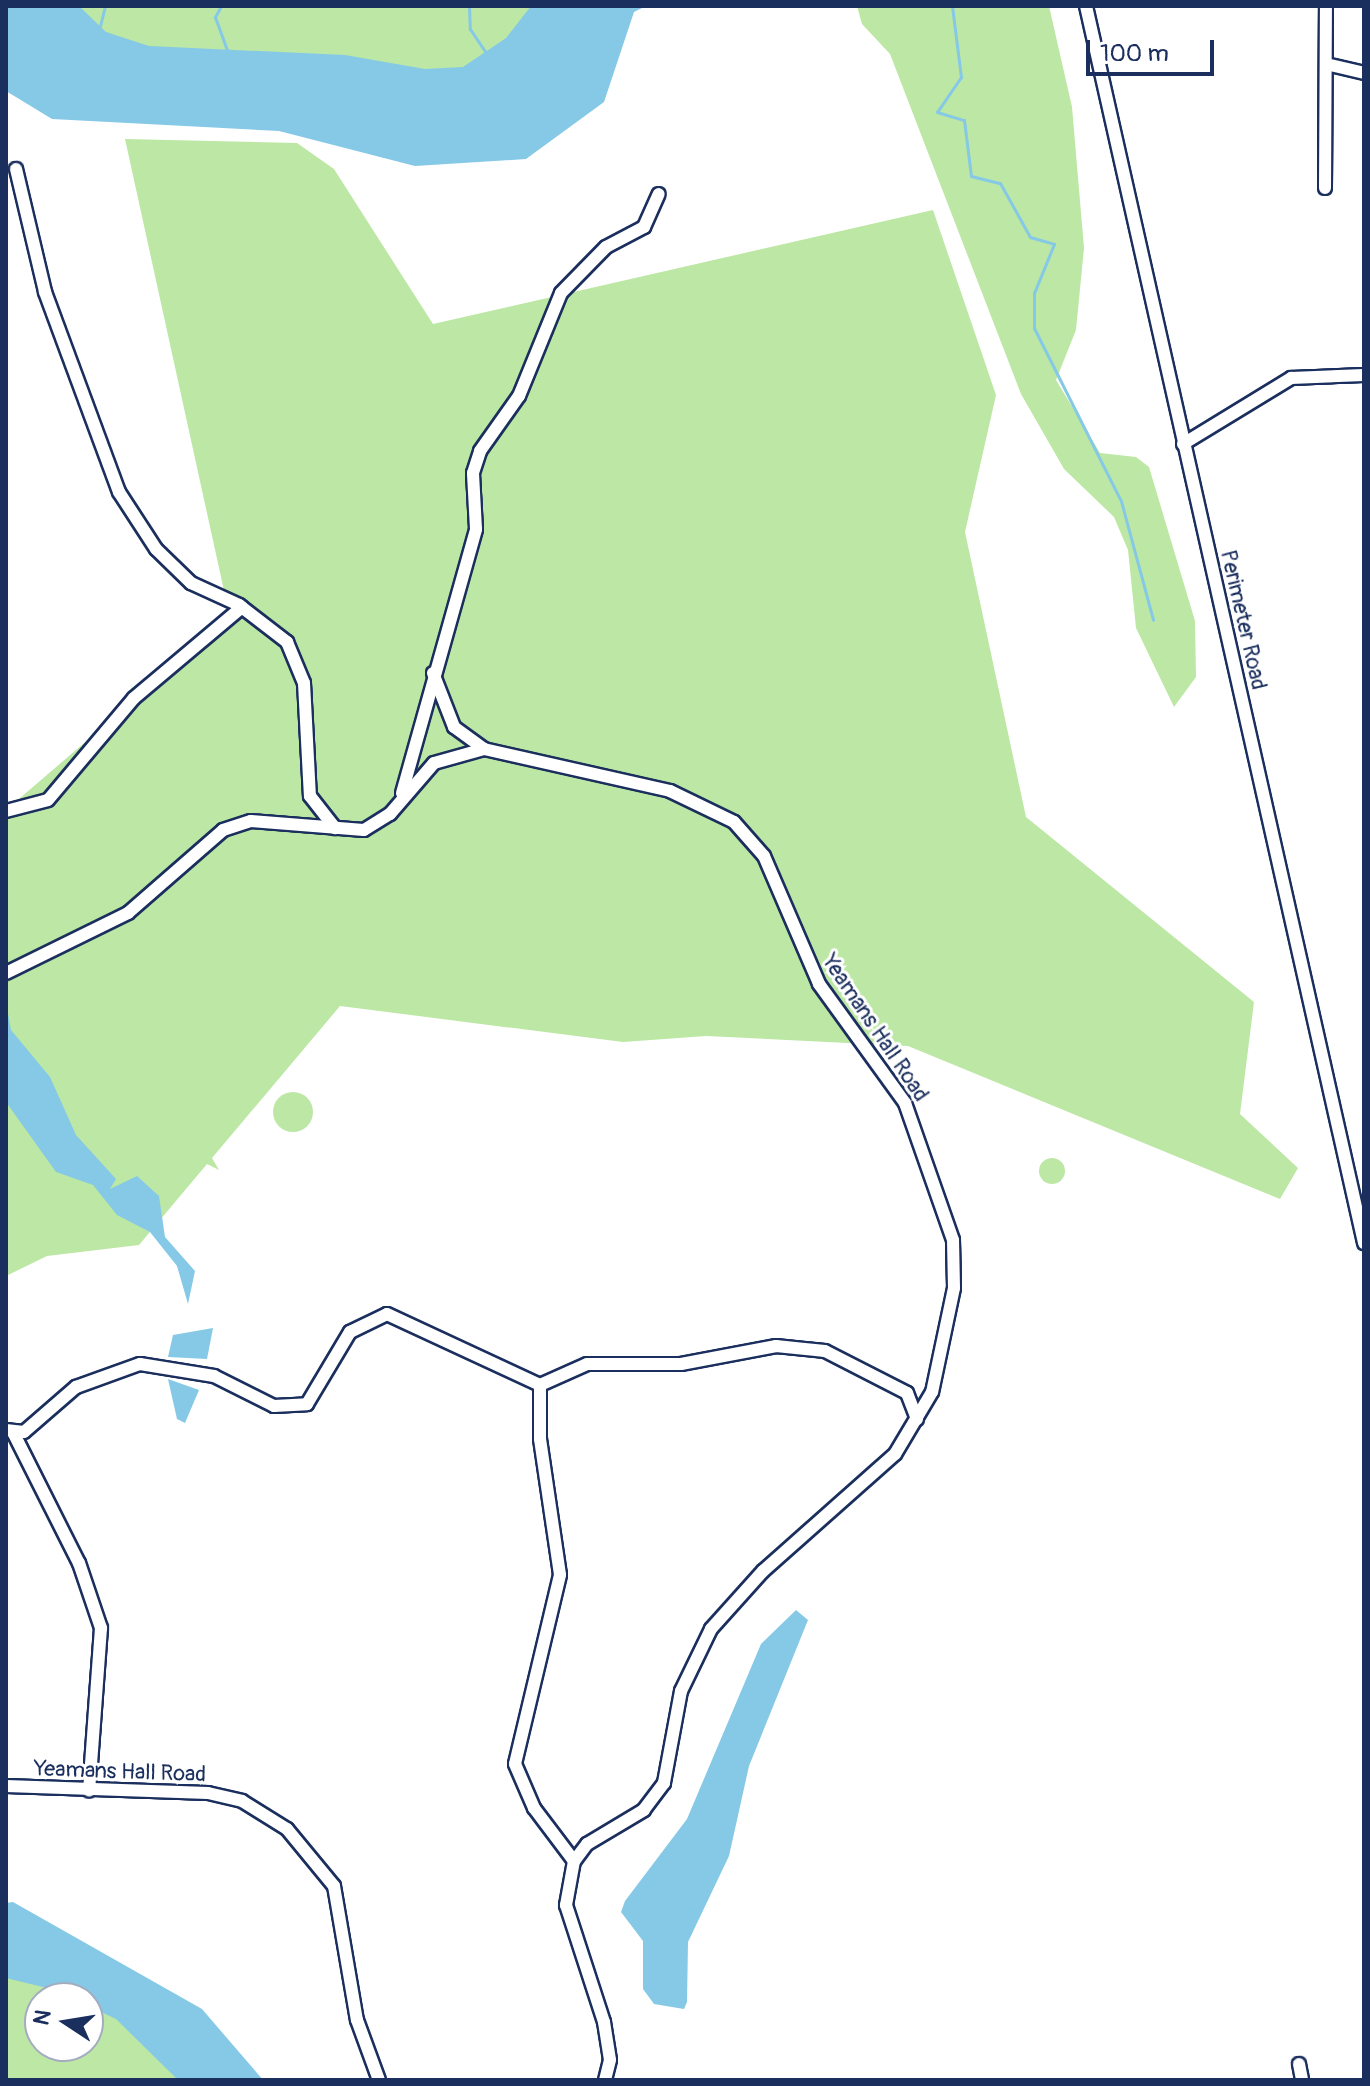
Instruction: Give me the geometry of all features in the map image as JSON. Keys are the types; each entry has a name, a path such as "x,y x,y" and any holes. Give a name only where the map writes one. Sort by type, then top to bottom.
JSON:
{"street":[{"name":"Perimeter Road","path":"1086,6 1183,444 1359,1203 1364,1243"},
{"path":"1325,188 1330,65 1326,6"},
{"path":"1330,65 1364,73"},
{"path":"16,169 45,292 119,492 156,549 191,583 242,607 287,642 298,661 310,796 335,828"},
{"path":"401,800 433,669 476,529 473,473 480,451 519,396 561,293 606,247 644,227 659,194"},
{"path":"1183,444 1291,378 1364,375"},
{"path":"6,811 48,800 134,698 242,607"},
{"path":"433,669 444,713 484,749"},
{"name":"Yeamans Hall Road","path":"6,973 128,913 223,830 251,821 364,830 401,800 434,763 484,749 670,791 734,822 764,856 819,984 905,1103 946,1208 954,1288 932,1392 895,1454 763,1571 711,1629 681,1691 664,1783 644,1810 587,1844 574,1861"},
{"path":"9,1431 24,1432 76,1387 140,1364 214,1376 274,1406 307,1404 350,1332 376,1314 402,1316 540,1385"},
{"path":"540,1385 587,1364 681,1364 804,1347 854,1360 890,1381 907,1393 917,1419"},
{"path":"540,1385 540,1439 560,1575 515,1764 534,1808 574,1861 566,1905 604,2022 610,2060 605,2080"},
{"path":"9,1431 79,1563 101,1628 89,1791"},
{"name":"Yeamans Hall Road","path":"6,1786 208,1793 242,1801 287,1829 334,1886 357,2020 379,2080"},
{"path":"1299,2064 1302,2080"}],"green space":[{"path":"47,6 541,6 506,75 133,64"},
{"path":"857,6 1049,6 1072,107 1084,248 1076,330 1056,380 1100,453 1136,457 1149,467 1195,621 1196,677 1174,707 1136,628 1128,550 1114,517 1064,469 1021,394 890,54 862,24"},
{"path":"125,139 297,143 334,169 433,324 933,210 996,395 965,532 1026,817 1254,1002 1240,1114 1298,1168 1280,1199 908,1046 706,1036 623,1042 340,1006 212,1158 219,1170 207,1164 139,1245 47,1256 6,1276 6,810 230,618"},
{"path":"293,1092 307,1098 313,1112 307,1126 293,1132 279,1126 273,1112 279,1098"},
{"path":"1052,1158 1061,1162 1065,1171 1061,1180 1052,1184 1043,1180 1039,1171 1043,1162"},
{"path":"6,1956 62,1982 24,1982 24,2062 104,2062 104,2004 186,2080 6,2080"}],"water":[{"path":"6,6 79,6 106,32 149,46 345,55 425,69 463,67 506,38 531,6 646,6 634,12 604,102 526,159 415,166 279,131 52,119 6,91"},
{"path":"6,1003 11,1030 50,1077 76,1135 116,1179 110,1189 137,1176 159,1196 165,1237 195,1271 188,1304 177,1266 150,1232 117,1215 93,1185 56,1172 6,1102"},
{"path":"213,1328 207,1359 168,1357 173,1335"},
{"path":"168,1379 199,1390 185,1423 177,1419"},
{"path":"796,1610 808,1620 749,1766 729,1856 688,1942 687,2002 684,2009 654,2004 643,1989 643,1941 621,1912 625,1901 687,1819 761,1644"},
{"path":"13,1902 202,2009 263,2080 178,2080 116,2019 104,2013 104,1982 24,1982 6,1978 6,1903"}],"waterway":[{"path":"100,26 105,6"},
{"path":"221,6 215,17 227,50"},
{"path":"469,6 470,29 486,53"},
{"path":"952,6 961,77 937,112 964,120 971,176 1000,183 1030,237 1054,244 1034,293 1034,328 1121,501 1153,620"}]}
